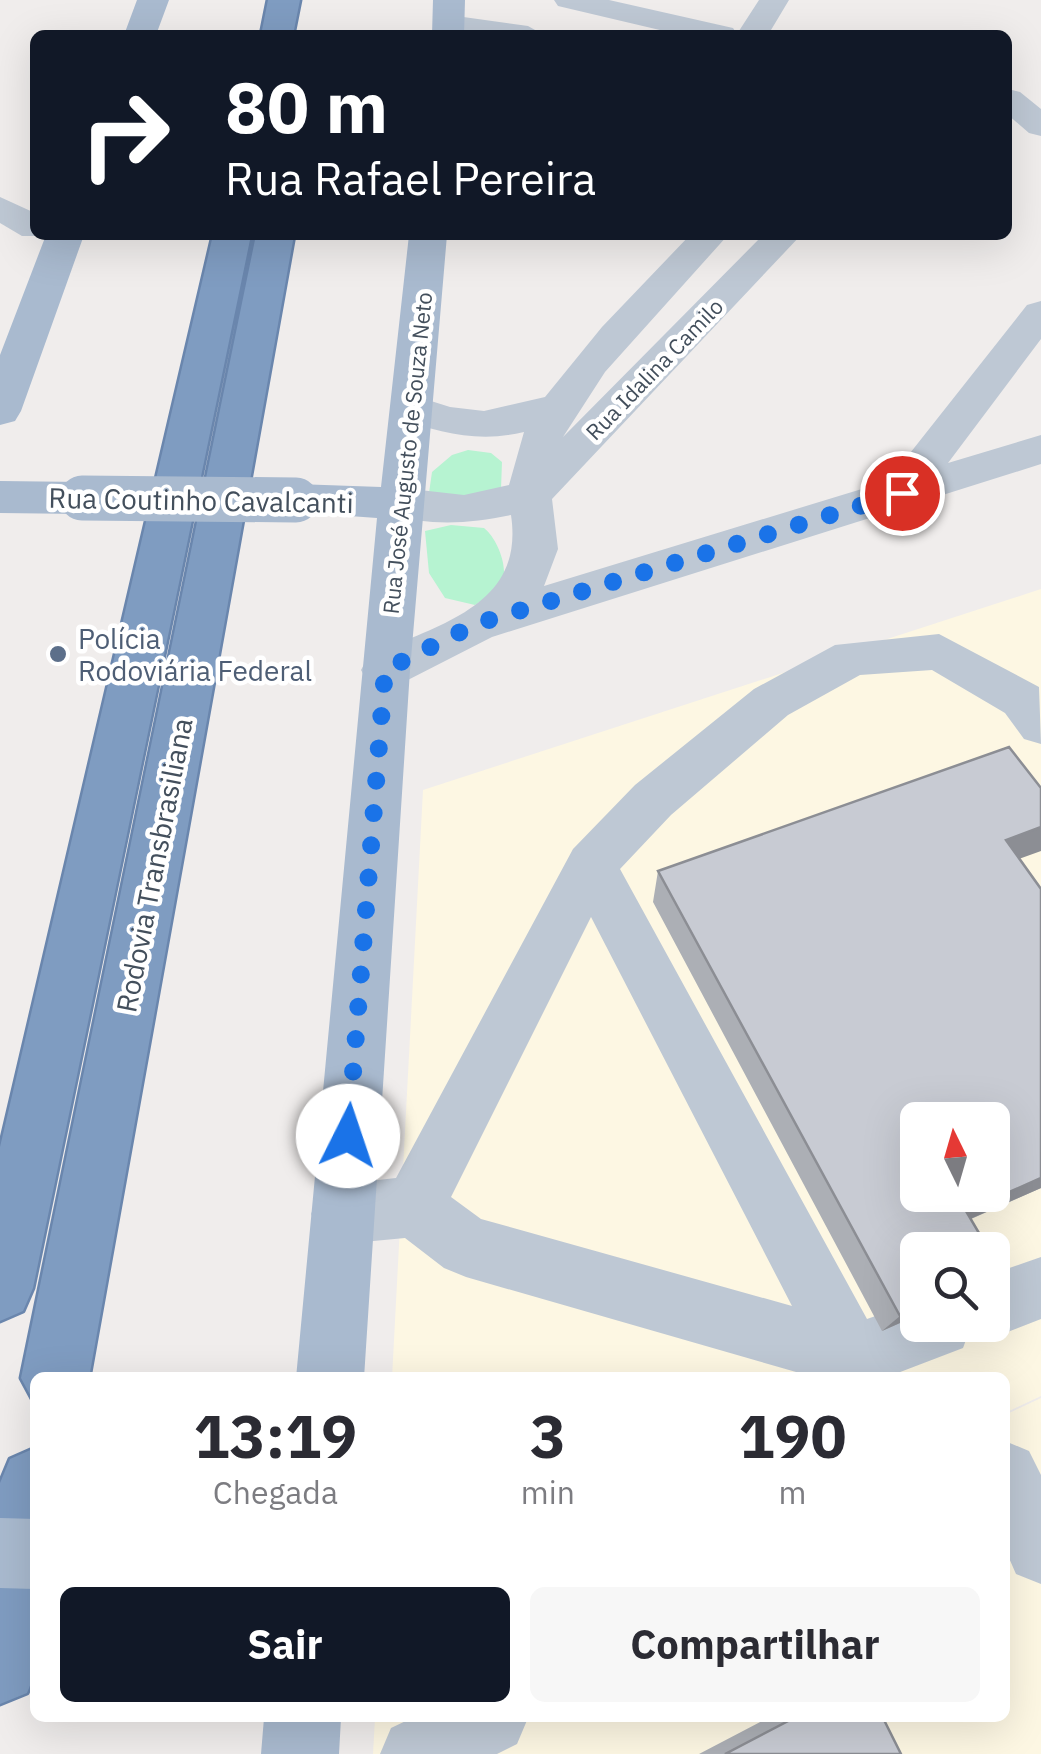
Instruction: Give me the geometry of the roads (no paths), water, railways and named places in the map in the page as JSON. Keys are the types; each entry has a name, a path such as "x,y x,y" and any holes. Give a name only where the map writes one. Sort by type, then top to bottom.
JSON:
{"highway":[{"path":"278,30 284,0"},
{"name":"Rodovia Transbrasiliana","path":"0,1288 231,240"},
{"name":"Rodovia Transbrasiliana","path":"57,1372 274,240"},
{"path":"0,1666 30,1510"}],"main road":[{"path":"142,30 153,0"},
{"path":"0,411 51,240"},
{"name":"Rua José Augusto de Souza Neto","path":"330,1372 385,670 428,240"},
{"name":"Rua Coutinho Cavalcanti","path":"0,497 402,503"},
{"path":"0,1553 30,1554"},
{"path":"300,1754 303,1722"}],"street":[{"path":"569,0 700,30"},
{"path":"755,30 774,0"},
{"path":"448,20 501,30"},
{"path":"1012,102 1041,126"},
{"path":"0,208 30,223"},
{"name":"Rua Idalina Camilo","path":"539,545 530,496 534,458 556,407 706,240"},
{"name":"Rua Idalina Camilo","path":"530,496 770,240"},
{"path":"902,493 1041,313"},
{"name":"Rua Idalina Camilo","path":"412,408 464,424 517,424 556,407"},
{"path":"385,670 460,630 1041,450"},
{"path":"402,503 464,510 530,496"},
{"path":"494,620 526,583 539,545 565,566 636,576"},
{"path":"414,1207 591,865 653,800 770,702 852,658 939,652 1022,700 1041,725"},
{"path":"591,865 859,1367"},
{"path":"342,1214 414,1207 466,1246 859,1367 907,1342"},
{"path":"1010,1299 1041,1288"},
{"path":"1010,1465 1041,1450"},
{"path":"1010,1486 1041,1549"}],"place":[{"name":"Polícia Rodoviária Federal","path":"58,654"}]}
